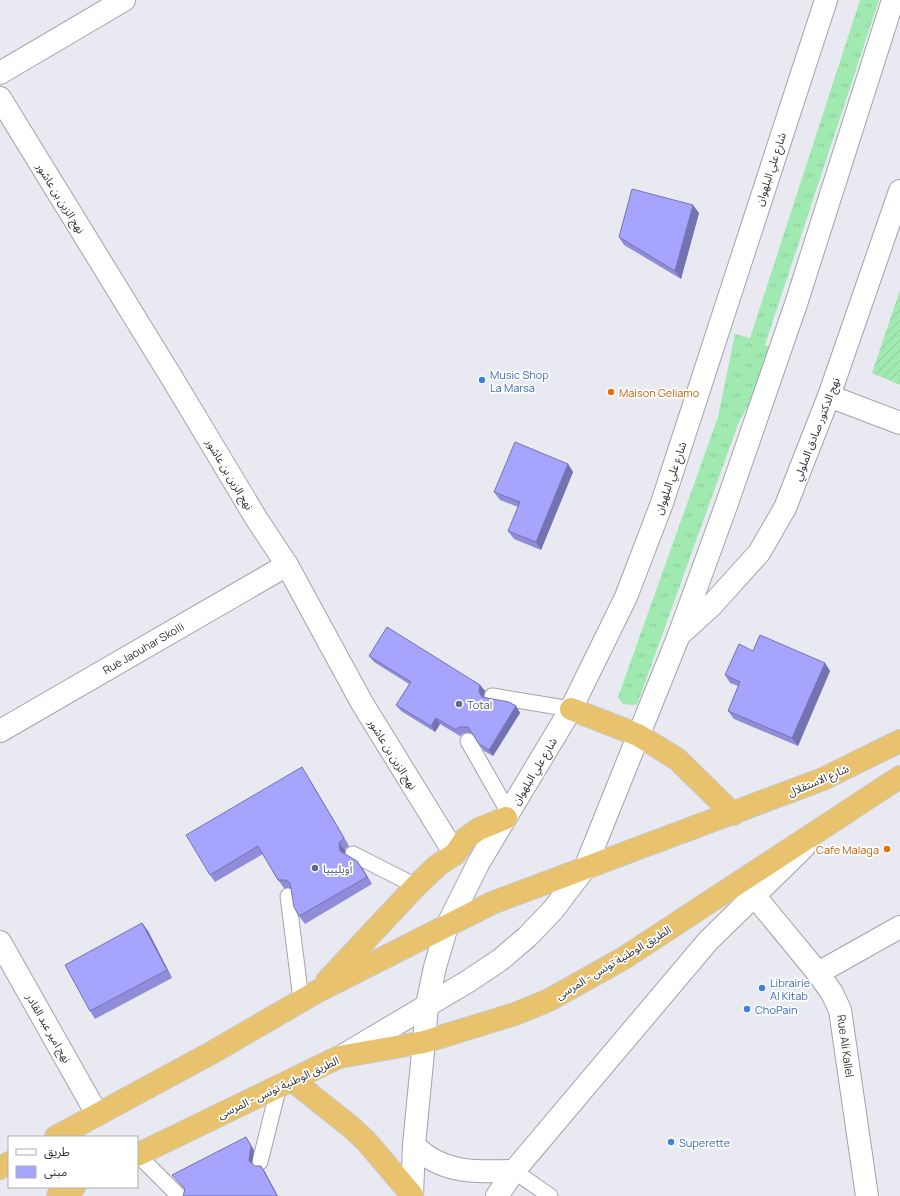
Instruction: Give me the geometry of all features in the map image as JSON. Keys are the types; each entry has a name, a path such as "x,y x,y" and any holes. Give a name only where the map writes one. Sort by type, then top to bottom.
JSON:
{"highway":[{"path":"58,1136 213,1052 310,995 492,903 733,814 677,759 638,735 571,709"},
{"name":"شارع الاستقلال","path":"733,814 823,779 900,741"},
{"name":"الطريق الوطنية تونس - المرسى","path":"138,1155 339,1057 424,1042 515,1014 550,1000 748,888 826,826 900,777"},
{"path":"310,995 416,886 438,865 454,854 466,838 478,829 507,815"},
{"path":"285,1083 356,1132 412,1195"},
{"path":"58,1196 72,1188"}],"street":[{"path":"0,73 124,0"},
{"name":"شارع علي البلهوان","path":"412,1195 414,1145 428,1005 435,967 447,926 478,862 571,709 626,597 662,503 826,0"},
{"path":"339,1057 467,982 500,960 527,938 554,910 585,868 679,635 726,506 796,304 893,0"},
{"name":"نهج الزين بن عاشور","path":"0,98 256,518 287,565 362,703 454,854"},
{"name":"نهج الدكتور صادق الملولي","path":"679,635 711,606 738,578 759,553 776,527 786,508 829,396 900,191"},
{"path":"829,396 900,423"},
{"name":"Rue Jaouhar Skolli","path":"0,731 287,565"},
{"path":"497,1196 514,1171 708,941 748,888"},
{"name":"Rue Ali Kallel","path":"748,888 818,973 832,993 840,1010 867,1196"},
{"path":"818,973 900,926"},
{"name":"نهج امير عبد القادر","path":"0,942 97,1114"},
{"path":"414,1145 422,1153 439,1164 452,1168 468,1172 514,1171"}],"lane":[{"path":"492,696 571,709"},
{"path":"468,741 507,815"},
{"path":"353,854 416,886"},
{"path":"288,896 310,995"},
{"path":"260,1162 285,1083"},
{"path":"138,1156 179,1196"},
{"path":"514,1171 550,1196"}],"green space":[{"path":"860,0 879,0 765,345 779,350 738,424 637,705 623,704 618,697 718,417 735,334 750,338"},
{"path":"900,290 900,385 872,373"}],"building":[{"path":"632,189 693,205 675,271 619,237"},
{"path":"515,442 568,464 536,542 508,531 520,502 494,492"},
{"path":"387,627 480,685 479,692 482,697 509,702 516,706 489,750 479,744 468,727 459,727 456,730 436,718 431,726 396,705 411,682 369,656"},
{"path":"760,635 825,663 792,738 728,711 740,682 725,675 739,644 753,651"},
{"path":"302,767 344,838 339,843 340,851 357,861 367,877 299,916 294,907 290,883 286,880 278,880 258,846 210,875 186,835"},
{"path":"142,923 167,970 90,1011 65,965"},
{"path":"246,1137 251,1146 249,1161 255,1166 261,1166 277,1196 183,1196 185,1189 172,1175"}],"place":[{"name":"Music Shop La Marsa","path":"482,380"},
{"name":"Maison Geliamo","path":"611,392"},
{"name":"Total","path":"459,704"},
{"name":"Cafe Malaga","path":"887,849"},
{"name":"أويليبيا","path":"315,868"},
{"name":"Librairie Al Kitab","path":"762,988"},
{"name":"ChoPain","path":"747,1009"},
{"name":"Superette","path":"671,1142"}]}
